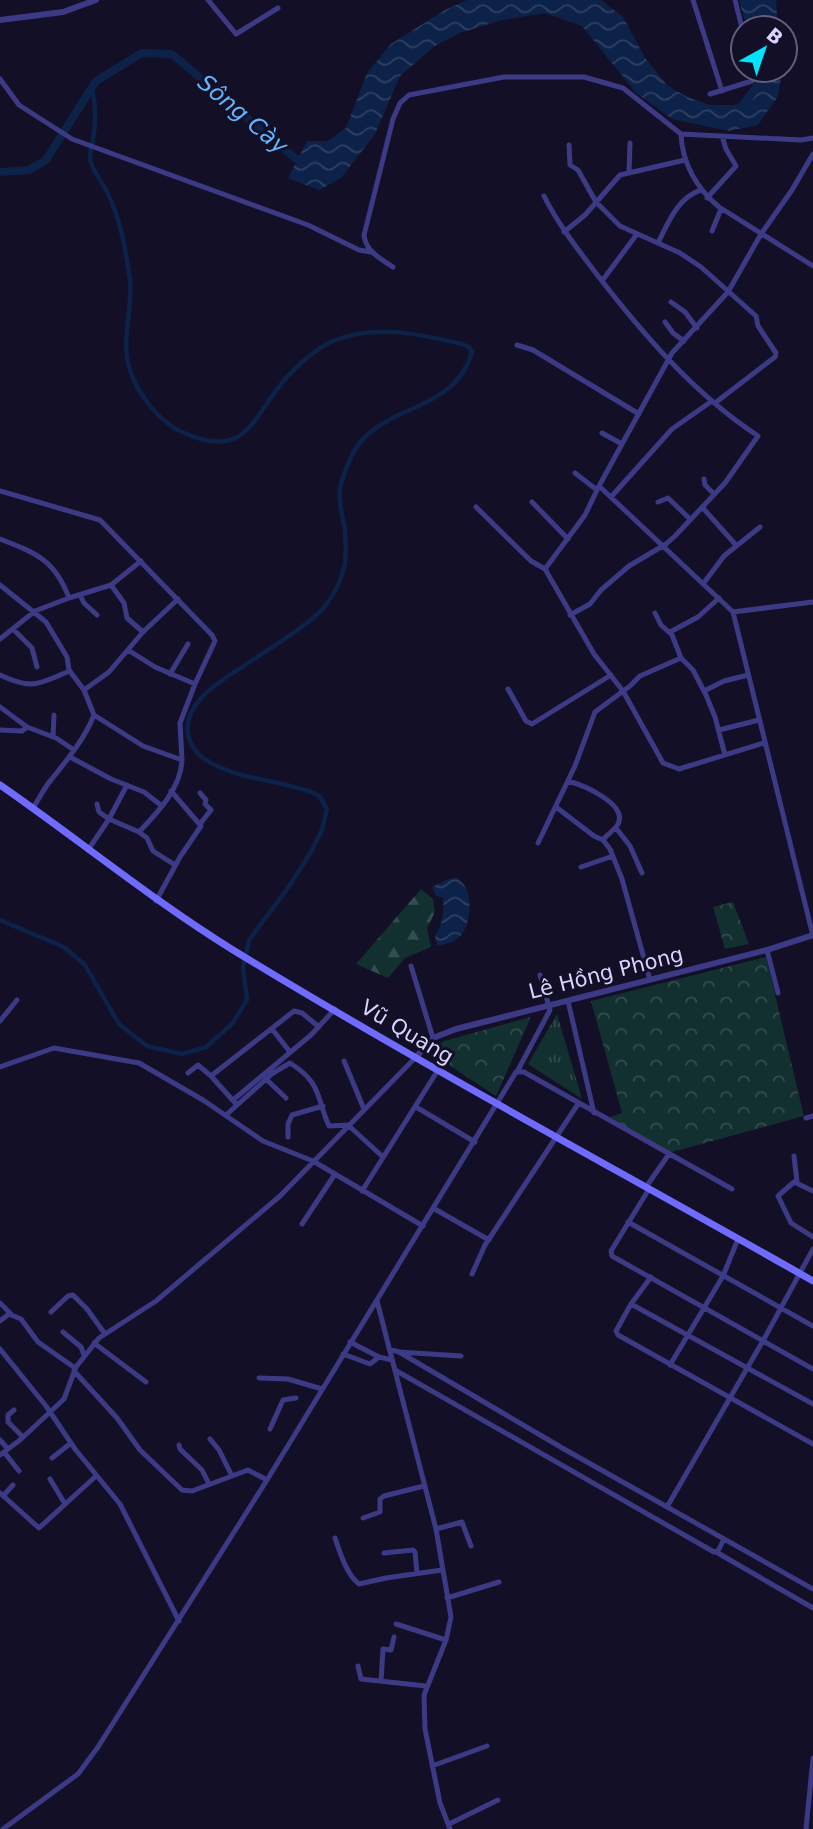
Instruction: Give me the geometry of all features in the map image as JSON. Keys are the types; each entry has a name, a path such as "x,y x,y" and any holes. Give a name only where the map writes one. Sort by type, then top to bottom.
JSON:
{"main road":[{"name":"Vũ Quang","path":"0,785 156,901 232,950 496,1105 813,1282"}],"street":[{"path":"0,20 63,12 96,0"},
{"path":"208,0 236,34 278,8"},
{"path":"693,0 722,90"},
{"path":"371,252 364,240 364,230 393,119 400,103 409,95 504,77 584,77 622,88 681,134 801,140 813,138"},
{"path":"0,79 19,105 72,139 308,225 359,250 371,252 393,267"},
{"path":"710,94 742,84"},
{"path":"681,134 685,160 707,198 813,266"},
{"path":"707,198 736,166 722,136"},
{"path":"629,173 630,144"},
{"path":"569,145 570,164 578,170 596,202 620,226 680,253 701,267 754,313 758,326 776,355 773,360 672,429 611,497"},
{"path":"545,569 585,515 669,359 728,292 761,234 813,154"},
{"path":"564,232 585,215 616,178 685,160"},
{"path":"658,243 681,204 691,194 701,190"},
{"path":"544,196 564,232 619,304 713,402 758,436 735,471 662,546 629,566 601,590 590,604 570,615"},
{"path":"712,230 721,209"},
{"path":"602,281 637,234"},
{"path":"670,302 685,312 697,328"},
{"path":"665,322 668,328 684,341"},
{"path":"517,345 533,350 639,414"},
{"path":"602,433 622,444"},
{"path":"575,472 611,497 733,612 813,936"},
{"path":"704,479 705,485 714,494"},
{"path":"0,491 98,519 214,639 214,645 180,723 181,773 162,806 139,832"},
{"path":"658,502 668,498 690,519"},
{"path":"532,502 568,539"},
{"path":"702,507 736,544"},
{"path":"476,508 531,561 545,569 594,654 623,691 657,755 668,766 680,769 764,743"},
{"path":"703,584 736,544 760,527"},
{"path":"0,539 45,559 60,575 69,598"},
{"path":"0,639 35,611 111,585 141,561"},
{"path":"0,585 35,611 49,626 66,657 70,671 84,690 94,715 143,746 182,760"},
{"path":"111,585 124,603 127,618 143,632"},
{"path":"80,595 96,615"},
{"path":"670,632 695,619 719,598"},
{"path":"84,690 105,676 143,632 178,599"},
{"path":"733,612 813,602"},
{"path":"655,613 670,632 681,658 693,670 704,691 725,755"},
{"path":"13,629 32,648 37,667"},
{"path":"170,674 188,644"},
{"path":"128,650 170,674 195,684"},
{"path":"538,843 568,781 593,715 642,674 681,658"},
{"path":"0,675 19,683 35,685 70,671"},
{"path":"508,689 526,721 532,724 611,675"},
{"path":"704,691 727,680 748,675"},
{"path":"0,707 27,727 53,736 74,750"},
{"path":"53,736 54,715"},
{"path":"33,808 49,782 70,758 94,715"},
{"path":"719,730 758,720"},
{"path":"0,730 22,731 27,727"},
{"path":"70,758 144,792 162,806"},
{"path":"568,781 614,804 620,820 616,828 603,840"},
{"path":"88,850 109,820 127,785"},
{"path":"171,791 200,824"},
{"path":"156,901 175,865 211,810 200,793"},
{"path":"97,804 99,812 109,820 146,836 157,855 175,865"},
{"path":"556,807 603,840 613,856 650,980"},
{"path":"616,828 630,846 642,873"},
{"path":"581,867 613,856"},
{"name":"Lê Hồng Phong","path":"433,1038 813,936"},
{"path":"767,950 778,993"},
{"path":"4,1452 64,1399 75,1369 94,1343 156,1301 279,1196 433,1038 411,966"},
{"path":"520,1071 518,1070 550,1010 540,975"},
{"path":"0,1021 17,1000"},
{"path":"568,1001 594,1113"},
{"path":"226,1115 235,1102 319,1027 335,1009"},
{"path":"211,1076 296,1010 319,1027"},
{"path":"272,1030 290,1052"},
{"path":"1,1066 54,1048 134,1062 226,1115 268,1143 313,1161 423,1226"},
{"path":"344,1061 364,1109"},
{"path":"235,1102 290,1063 314,1085 329,1126 348,1125 383,1157"},
{"path":"188,1073 198,1065 235,1102"},
{"path":"362,1191 438,1070"},
{"path":"520,1071 732,1189"},
{"path":"3,1829 82,1769 179,1621 516,1072 520,1071"},
{"path":"266,1079 286,1098"},
{"path":"472,1273 489,1240 578,1104"},
{"path":"288,1137 288,1124 292,1115 323,1106"},
{"path":"416,1107 475,1142"},
{"path":"806,1118 813,1116"},
{"path":"669,1154 611,1254 813,1369"},
{"path":"794,1156 797,1182"},
{"path":"302,1224 335,1174"},
{"path":"813,1190 797,1182 790,1183 779,1193 778,1198 791,1223 813,1237"},
{"path":"433,1208 489,1240"},
{"path":"628,1222 813,1326"},
{"path":"670,1364 723,1276 738,1239"},
{"path":"667,1507 813,1249"},
{"path":"651,1277 631,1304 616,1331 618,1335 813,1444"},
{"path":"51,1312 68,1296 73,1295 105,1334"},
{"path":"377,1301 436,1529 451,1617 446,1640 424,1695 425,1729 440,1803 450,1826 498,1800"},
{"path":"0,1303 23,1322 38,1342 75,1369 141,1450 182,1490 188,1492 248,1470 267,1480"},
{"path":"631,1304 813,1404"},
{"path":"0,1321 11,1314"},
{"path":"63,1332 81,1347 84,1355"},
{"path":"350,1342 379,1357 392,1360"},
{"path":"94,1343 146,1382"},
{"path":"0,1349 126,1514 179,1621"},
{"path":"389,1349 461,1356"},
{"path":"399,1352 667,1507 813,1608"},
{"path":"343,1354 370,1364 379,1357"},
{"path":"394,1370 720,1546 813,1589"},
{"path":"259,1378 288,1379 321,1389"},
{"path":"270,1429 283,1400 296,1398"},
{"path":"14,1410 9,1415 8,1422 23,1437"},
{"path":"210,1439 219,1450 232,1476"},
{"path":"0,1440 4,1452 19,1471"},
{"path":"52,1458 71,1443"},
{"path":"179,1445 182,1452 202,1470 209,1484"},
{"path":"13,1485 1,1495 39,1528 96,1476"},
{"path":"50,1479 65,1504"},
{"path":"363,1518 380,1512 380,1499 384,1496 424,1486"},
{"path":"436,1529 462,1521 471,1546"},
{"path":"335,1538 357,1583 442,1570"},
{"path":"384,1553 413,1550 418,1573"},
{"path":"447,1598 499,1582"},
{"path":"397,1624 446,1640"},
{"path":"381,1681 383,1649 391,1650 394,1637"},
{"path":"358,1666 361,1679 426,1686"},
{"path":"432,1766 487,1746"},
{"path":"806,1829 813,1758"}],"green space":[{"path":"421,889 433,899 435,912 427,928 431,947 405,958 388,978 356,964"},
{"path":"733,902 749,944 725,949 713,907"},
{"path":"766,957 804,1116 668,1153 610,1117 622,1113 591,1001"},
{"path":"557,1014 582,1099 528,1064"},
{"path":"531,1017 496,1096 429,1052 444,1041"}],"water":[{"path":"467,0 601,0 623,17 646,59 667,85 687,97 710,105 734,105 754,98 756,84 780,84 778,96 758,125 729,131 672,119 636,93 582,26 545,13 502,20 460,33 435,46 400,76 375,134 341,178 319,190 288,178 307,141 328,141 346,128 367,73 391,44 445,10"},
{"path":"739,0 776,0 777,14 743,14"},
{"path":"456,877 469,896 467,924 457,939 437,946 435,935 440,927 443,898 436,896 432,887"}],"waterway":[{"name":"Sông Cày","path":"0,172 29,170 46,160 96,81 142,53 172,54 296,159 307,158"},
{"name":"Sông Cày","path":"741,107 758,84"},
{"path":"0,920 64,947 85,965 119,1024 147,1046 182,1054 206,1047 232,1024 247,1000 243,968 249,940 311,852 322,830 327,809 320,797 314,793 232,772 206,760 190,742 188,722 192,710 209,691 298,630 324,607 337,587 345,564 340,490 354,452 361,441 380,425 426,403 453,384 464,370 472,352 462,344 413,334 379,332 347,336 325,345 301,363 286,378 256,419 235,438 222,442 205,440 175,428 158,415 144,398 127,359 130,281 125,247 116,215 91,161 95,120 92,88"}]}
